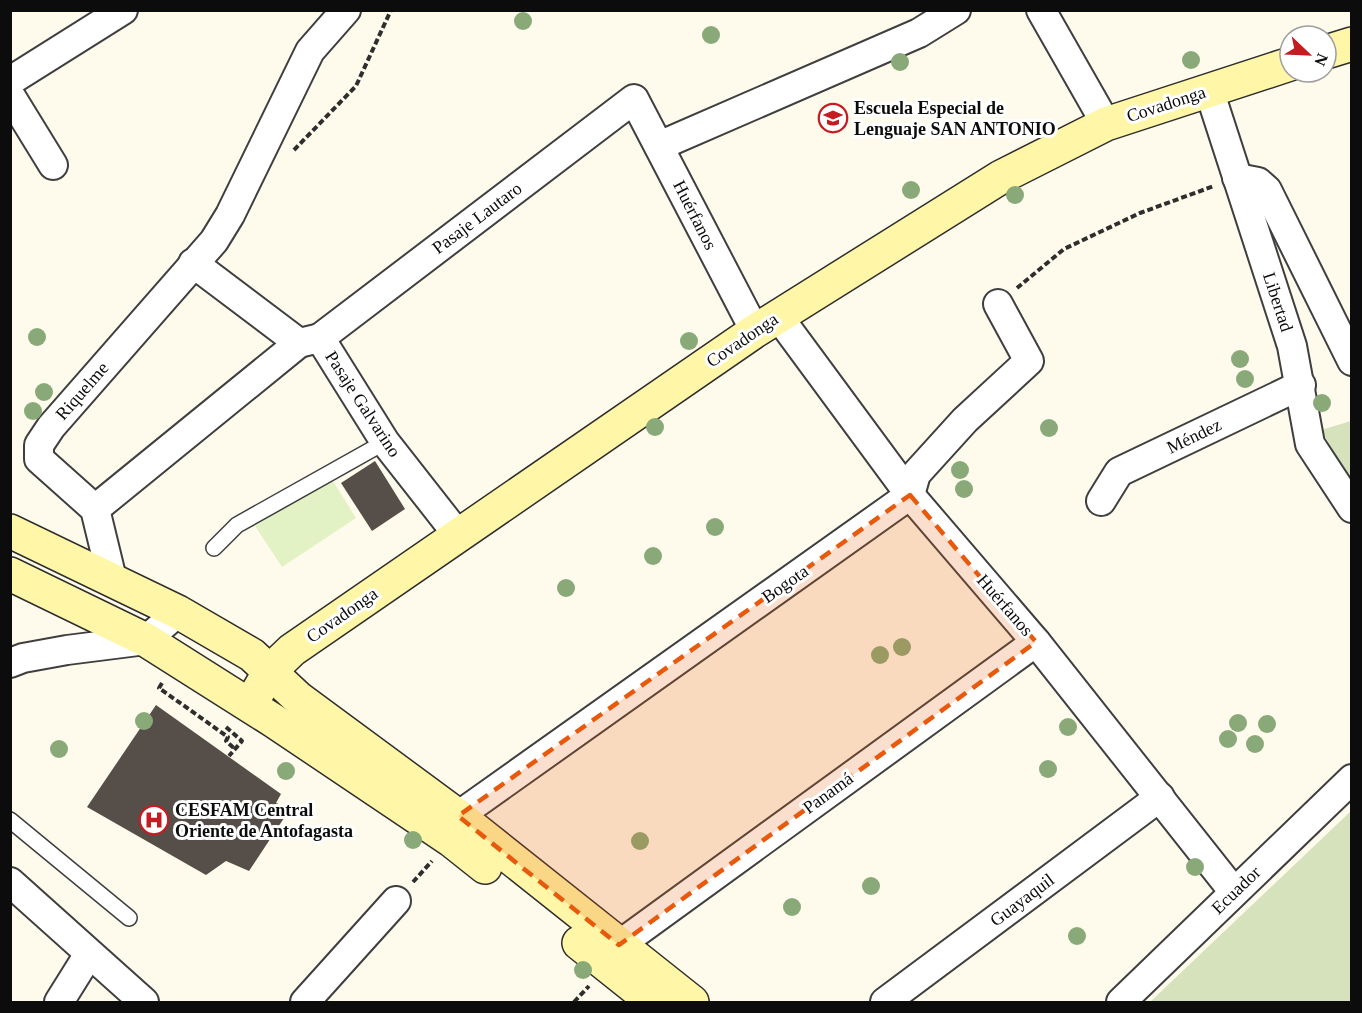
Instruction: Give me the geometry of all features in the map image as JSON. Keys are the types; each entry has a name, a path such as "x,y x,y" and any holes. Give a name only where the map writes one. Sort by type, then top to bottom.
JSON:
{"main road":[{"name":"Covadonga","path":"249,705 270,671 292,650 766,323 1001,177 1106,124 1278,68"},
{"path":"10,531 178,612 252,655 298,698 454,828 653,1002"},
{"path":"10,574 146,640 223,691 454,828 619,945 692,1002"}],"street":[{"path":"10,81 123,10"},
{"name":"Riquelme","path":"95,509 44,465 39,459 39,445 51,426 193,262 214,241 230,215 310,51 346,10"},
{"path":"659,146 919,33 956,10"},
{"path":"1041,10 1106,124"},
{"name":"Libertad","path":"1209,90 1292,346 1301,385 1310,444 1352,508"},
{"path":"10,95 53,165"},
{"name":"Huérfanos","path":"634,99 659,146 766,323 1036,642 1234,892"},
{"name":"Pasaje Lautaro","path":"95,509 309,340 634,99"},
{"path":"1237,178 1258,182 1267,190 1352,361"},
{"name":"Pasaje Galvarino","path":"193,262 309,340 458,535"},
{"path":"910,495 916,474 965,420 1029,361 998,304"},
{"name":"Méndez","path":"1101,501 1119,472 1301,385"},
{"name":"Bogota","path":"454,828 910,495"},
{"path":"95,509 112,579"},
{"path":"10,663 23,658 67,650 146,640 178,612"},
{"name":"Panamá","path":"619,945 1036,642"},
{"name":"Ecuador","path":"1121,1002 1352,779"},
{"name":"Guayaquil","path":"885,1002 1160,797"},
{"path":"10,882 144,1002"},
{"path":"305,1002 396,901"},
{"path":"59,1002 88,954"}],"lane":[{"path":"214,548 237,525 385,442"},
{"path":"10,820 129,918"}],"path":[{"path":"285,159 356,86 390,10"},
{"path":"998,304 1064,249 1140,213 1237,178"},
{"path":"229,756 235,749"},
{"path":"396,901 454,828"}],"highlighted area":[{"path":"910,495 1036,642 619,945 458,816"}],"green space":[{"path":"1351,421 1351,480 1321,430"},
{"path":"331,478 356,518 282,567 255,526"},
{"path":"1351,811 1351,1002 1150,1002"}],"building":[{"path":"375,461 405,509 372,531 341,483"},
{"path":"156,705 281,794 276,803 290,809 249,871 226,861 206,875 87,807"}],"place":[{"name":"Escuela Especial de Lenguaje SAN ANTONIO","path":"833,118"},
{"name":"CESFAM Central Oriente de Antofagasta","path":"154,820"}]}
